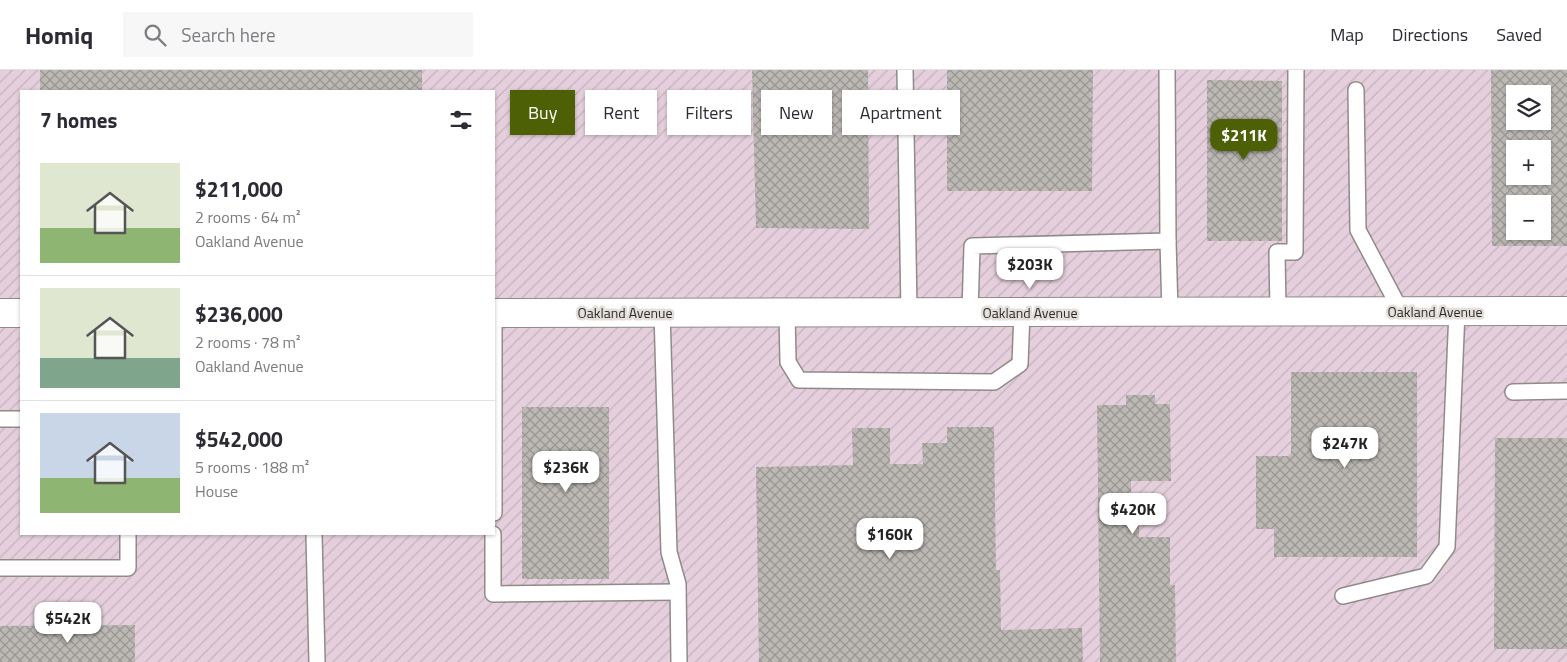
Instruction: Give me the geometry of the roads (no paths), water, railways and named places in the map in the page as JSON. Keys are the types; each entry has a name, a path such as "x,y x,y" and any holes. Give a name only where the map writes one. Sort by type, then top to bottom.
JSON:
{"street":[{"name":"Oakland Avenue","path":"495,313 1567,311"},
{"path":"0,313 20,313"}],"lane":[{"path":"905,70 909,312"},
{"path":"1167,70 1170,312"},
{"path":"1278,311 1277,252 1294,252 1296,70"},
{"path":"1356,90 1358,230 1401,311"},
{"path":"970,312 972,246 1168,241"},
{"path":"1343,596 1426,576 1447,547 1457,311"},
{"path":"662,312 669,552 678,592 679,662"},
{"path":"788,312 788,362 799,380 994,382 1020,364 1022,312"},
{"path":"1513,392 1567,391"},
{"path":"0,419 20,420"},
{"path":"0,568 128,568 128,535"},
{"path":"314,535 316,662"},
{"path":"494,535 493,594 678,592"}]}
